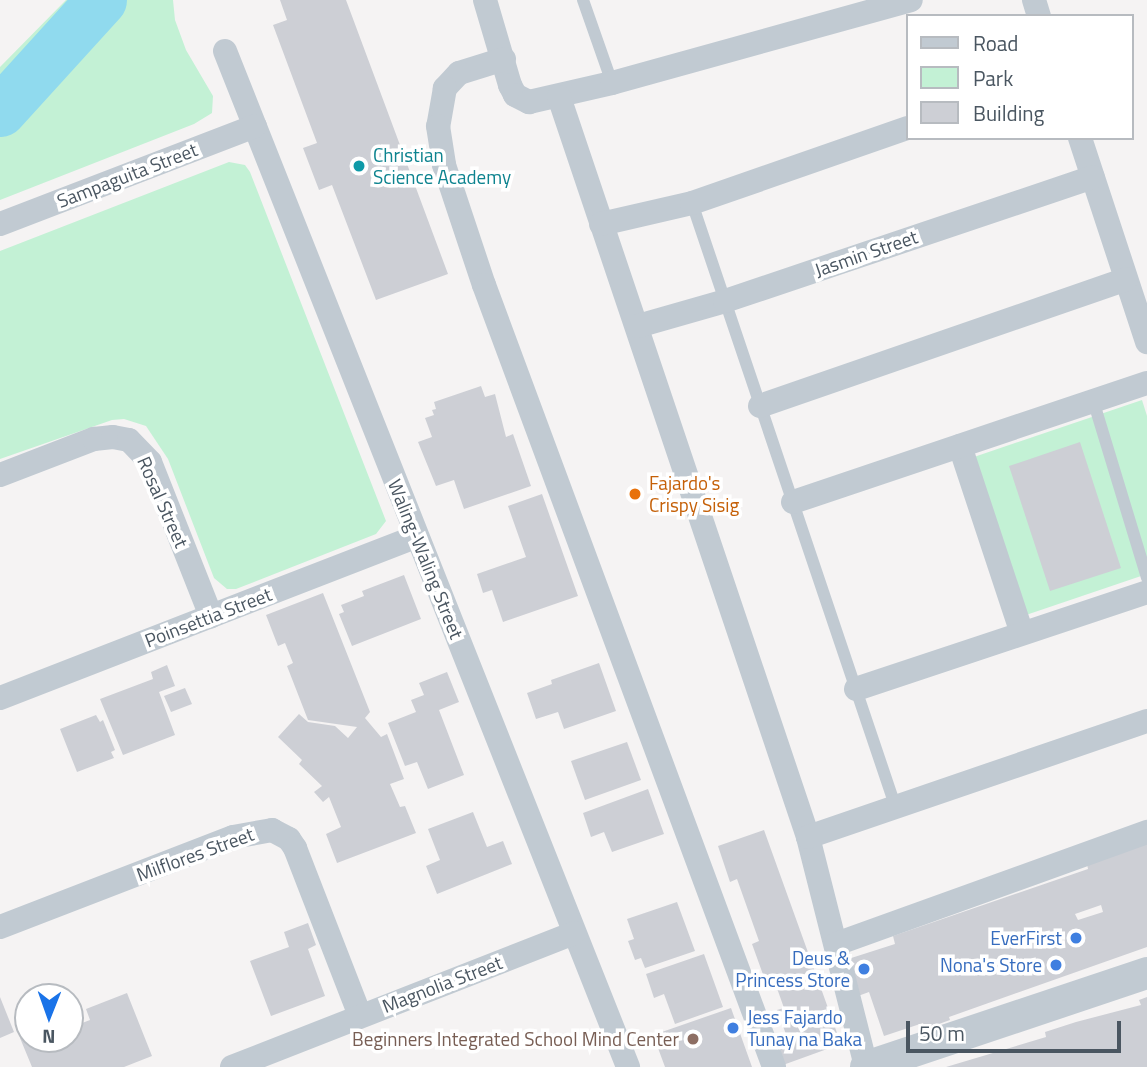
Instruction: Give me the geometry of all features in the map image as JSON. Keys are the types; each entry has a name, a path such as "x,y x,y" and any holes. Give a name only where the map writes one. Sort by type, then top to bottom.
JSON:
{"street":[{"path":"485,0 510,85 521,99 537,102 911,0"},
{"name":"Waling-Waling Street","path":"225,51 628,1067"},
{"path":"504,59 460,73 445,88 438,127 444,165 488,298 774,1067"},
{"path":"559,97 808,837 866,1067 1147,973"},
{"name":"Sampaguita Street","path":"0,225 255,126"},
{"path":"601,223 692,203 906,128"},
{"path":"1081,140 1147,342"},
{"name":"Jasmin Street","path":"638,326 725,301 1093,177"},
{"path":"760,406 1126,279"},
{"path":"793,502 1147,383"},
{"name":"Rosal Street","path":"0,475 94,439 113,437 129,440 150,462 211,616"},
{"path":"960,446 1022,633"},
{"name":"Poinsettia Street","path":"0,698 417,536"},
{"path":"856,689 1147,592"},
{"path":"808,837 1147,721"},
{"name":"Milflores Street","path":"0,927 233,837 272,830 289,839 295,848 360,1016"},
{"path":"836,944 1147,832"},
{"name":"Magnolia Street","path":"232,1067 574,933"}],"lane":[{"path":"583,0 612,83"},
{"path":"692,203 896,808"},
{"path":"1093,401 1147,578"}],"green space":[{"path":"66,0 173,0 175,20 186,50 213,96 212,113 194,124 0,200 0,67"},
{"path":"229,162 245,165 250,172 386,521 376,534 236,589 227,589 214,578 168,459 146,426 124,419 112,420 0,459 0,251"},
{"path":"1142,400 1147,416 1147,574 1026,615 974,457"}],"building":[{"name":"Christian Science Academy","path":"280,0 346,0 448,274 376,300 332,185 319,190 303,148 317,143 273,25 287,20"},
{"path":"481,386 485,397 495,394 506,437 513,434 531,486 464,509 454,480 436,486 418,442 432,437 425,418 434,415 434,402"},
{"path":"1080,442 1121,568 1050,591 1009,466"},
{"path":"542,494 578,596 503,622 492,590 483,593 477,574 526,557 508,506"},
{"path":"404,575 421,619 352,646 339,614 344,612 341,605 364,596 362,591"},
{"path":"323,593 370,712 365,718 381,737 387,734 404,779 390,784 400,807 405,806 416,833 337,863 326,834 341,827 329,797 323,802 314,792 322,786 299,764 302,760 278,737 299,714 308,722 335,726 348,738 357,727 308,720 287,666 293,663 285,643 278,646 266,615"},
{"path":"599,663 616,711 564,729 558,712 536,719 527,693 552,684 551,680"},
{"path":"167,665 175,686 159,692 175,735 123,755 100,699 153,679 151,672"},
{"path":"447,672 459,702 439,710 464,775 428,789 417,762 405,766 388,723 416,712 411,700 424,695 419,683"},
{"path":"185,688 192,704 171,712 164,696"},
{"path":"96,715 100,722 103,720 115,750 111,752 114,758 77,772 60,729"},
{"path":"627,742 641,780 585,800 571,761"},
{"path":"648,789 664,834 612,852 604,832 591,837 583,813"},
{"path":"473,812 487,847 503,841 512,864 437,894 426,866 440,860 428,829"},
{"path":"764,830 841,1044 783,1065 775,1041 787,1037 777,1010 784,1008 773,977 765,980 752,944 759,941 737,879 730,882 718,846"},
{"path":"1147,839 1147,947 949,1017 950,1020 925,1029 923,1023 884,1036 869,992 858,996 845,960 895,944 893,936 1088,869 1087,864","holes":["1101,905 1103,912 1078,920 1075,914"]},
{"path":"677,902 695,951 645,968 641,958 635,960 628,941 634,939 627,919"},
{"path":"308,923 316,945 308,949 325,996 271,1016 250,961 289,947 284,932"},
{"path":"704,954 723,1007 675,1024 664,994 654,998 646,974"},
{"path":"127,993 152,1056 124,1067 32,1067 26,1053 84,1053 84,1022 90,1020 86,1009"},
{"path":"0,997 14,1032 0,1038"},
{"path":"1147,997 1147,1067 946,1067 1046,1037 1045,1032 1076,1022 1141,1005 1139,1000"},
{"name":"Beginners Integrated School Mind Center","path":"731,1008 752,1067 665,1067 655,1040 661,1038 659,1033"}],"waterway":[{"path":"0,111 101,0"}],"place":[{"name":"Christian Science Academy","path":"359,166"},
{"name":"Fajardo's Crispy Sisig","path":"635,494"},
{"name":"EverFirst","path":"1076,938"},
{"name":"Nona's Store","path":"1056,965"},
{"name":"Deus & Princess Store","path":"864,969"},
{"name":"Jess Fajardo Tunay na Baka","path":"733,1028"},
{"name":"Beginners Integrated School Mind Center","path":"693,1039"}]}
